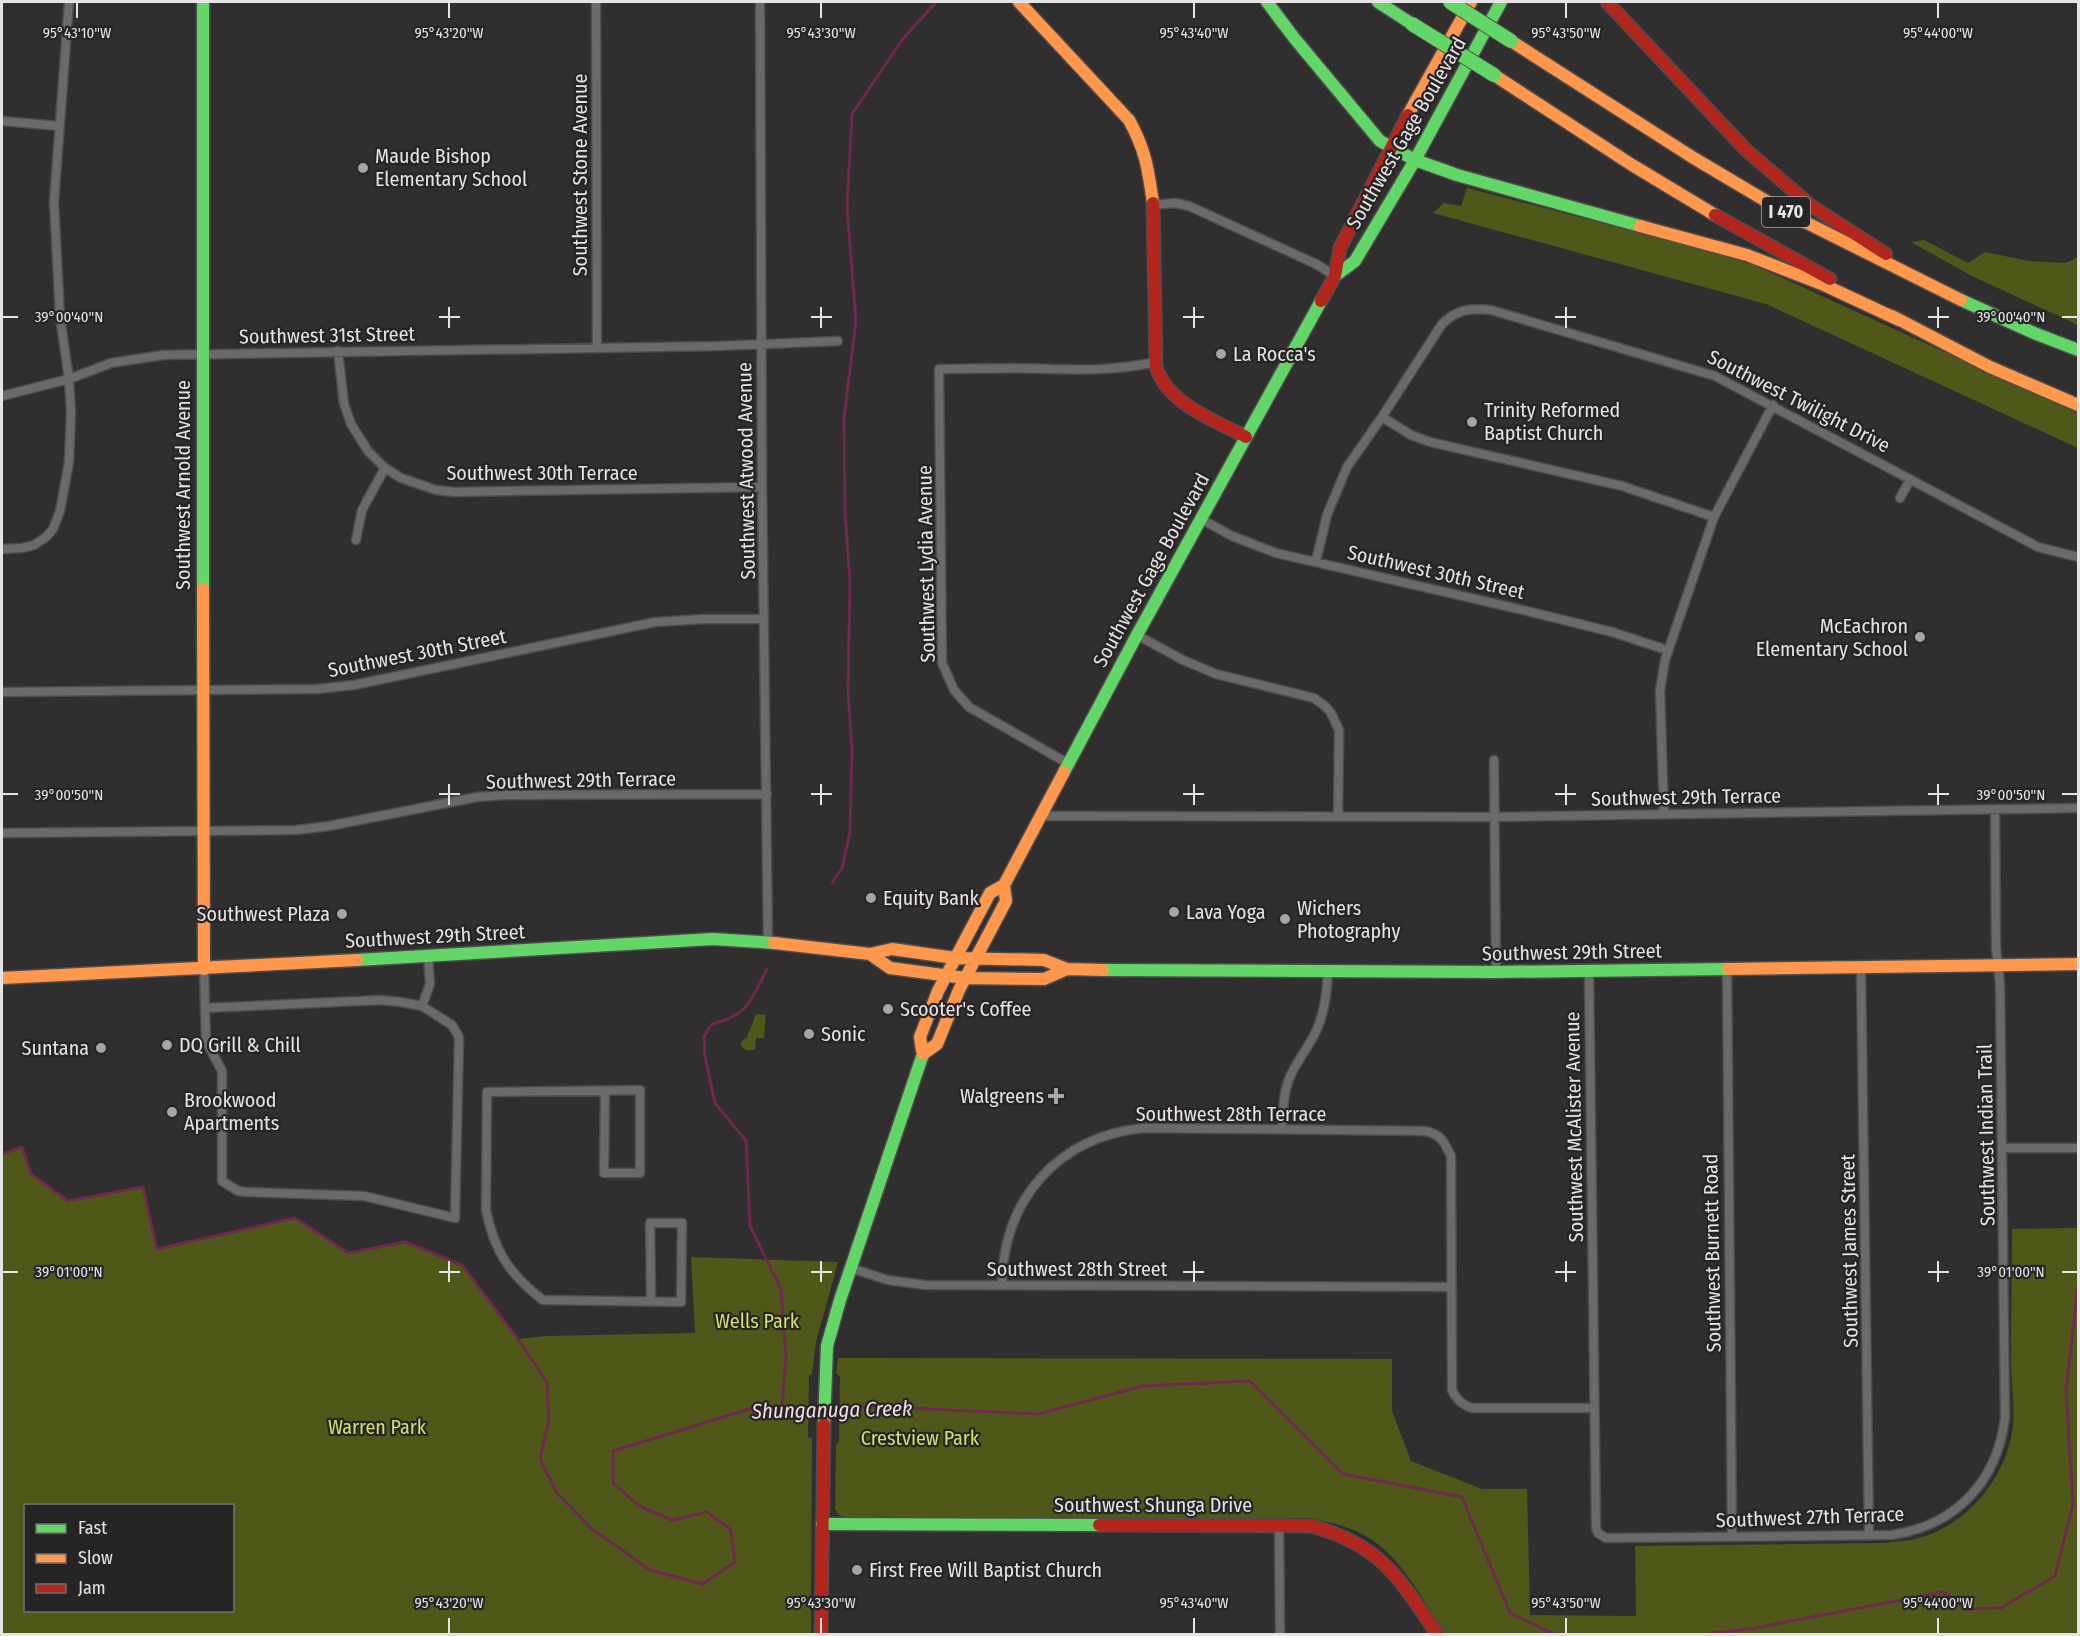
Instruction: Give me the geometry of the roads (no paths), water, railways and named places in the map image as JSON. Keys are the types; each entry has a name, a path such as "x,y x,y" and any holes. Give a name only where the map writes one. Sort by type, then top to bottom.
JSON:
{"main road":[{"name":"Southwest Arnold Avenue","path":"203,2 204,969"},
{"path":"1019,2 1129,120 1139,138 1147,160 1153,205 1158,375 1171,394 1180,401 1246,437"},
{"path":"1267,2 1380,141 1415,160 1458,176 1747,255 1824,285 1899,320"},
{"name":"I 470","path":"1378,2 1632,165 1713,214 1899,320 1990,367 2079,405"},
{"name":"I 470","path":"1450,2 1737,185 1943,292 2034,333 2079,350"},
{"name":"Southwest Gage Boulevard","path":"821,1635 825,1380 830,1332 923,1054 920,1037 946,976 990,893 1004,885 1137,635 1335,276 1340,248 1391,147 1471,2"},
{"name":"Southwest Gage Boulevard","path":"1335,276 1355,261 1415,160 1501,2"},
{"path":"1607,2 1718,121 1776,177 1810,205 1943,292"},
{"name":"Southwest Gage Boulevard","path":"923,1054 937,1044 965,978 1006,902 1004,885"},
{"name":"Southwest 29th Street","path":"2,978 204,969 703,940 768,941 823,946 870,954 892,949 955,958 1044,960 1067,969 1496,972 2079,964"},
{"name":"Southwest 29th Street","path":"870,954 890,968 965,978 1044,979 1067,969"},
{"name":"Southwest Shunga Drive","path":"822,1524 1279,1524 1312,1526 1330,1530 1364,1545 1394,1571 1437,1635"}],"street":[{"path":"2,549 22,548 46,537 58,521 65,488 71,437 69,379 60,317 54,202 69,2"},
{"name":"Southwest Stone Avenue","path":"596,2 597,347"},
{"name":"Southwest Atwood Avenue","path":"760,2 762,487 768,941"},
{"path":"2,121 59,126"},
{"path":"1153,205 1175,203 1189,206 1316,264 1335,276"},
{"name":"Southwest Twilight Drive","path":"1316,561 1327,515 1336,490 1355,452 1382,417 1442,324 1456,313 1473,309 1491,310 1715,376 2038,547 2079,557"},
{"name":"Southwest 31st Street","path":"2,396 69,379 111,363 163,355 838,341"},
{"name":"Southwest 30th Terrace","path":"338,351 344,404 351,424 368,451 385,468 418,485 454,492 762,487"},
{"name":"Southwest Lydia Avenue","path":"1069,764 969,707 954,690 944,670 942,663 939,369 1089,371 1122,369 1156,362"},
{"path":"1664,814 1660,691 1668,650 1714,517 1773,405"},
{"path":"1382,417 1411,435 1430,442 1622,486 1714,517"},
{"path":"356,540 362,510 385,468"},
{"path":"1900,498 1910,480"},
{"name":"Southwest 30th Street","path":"1201,519 1232,536 1263,549 1612,632 1668,650"},
{"name":"Southwest 30th Street","path":"2,692 317,689 354,685 655,622 695,619 764,619"},
{"path":"1137,635 1183,660 1216,674 1300,693 1314,698 1325,706 1336,721 1339,730 1338,817"},
{"path":"1494,760 1496,972"},
{"name":"Southwest 29th Terrace","path":"2,833 277,831 329,826 461,800 496,796 767,794"},
{"name":"Southwest 29th Terrace","path":"1041,816 1494,818 2079,808"},
{"name":"Southwest Indian Trail","path":"1995,810 1996,948 2000,983 2005,1418 1995,1459"},
{"path":"422,1006 430,984 428,956"},
{"name":"Southwest James Street","path":"1861,967 1869,1535"},
{"path":"204,969 205,1008 206,1041 222,1071 222,1181 238,1191 246,1192 364,1196 455,1218 459,1037 452,1025 422,1006 380,1000 205,1008"},
{"name":"Southwest Burnett Road","path":"1727,969 1732,1536"},
{"name":"Southwest McAlister Avenue","path":"1589,971 1594,1408 1596,1528 1598,1533"},
{"path":"1282,1129 1286,1087 1320,1022 1328,972"},
{"path":"605,1091 604,1173 640,1173 640,1090 487,1092 486,1210 489,1227 503,1260 514,1275 543,1300 651,1302 681,1302 682,1223 650,1223 651,1302"},
{"name":"Southwest 28th Terrace","path":"1002,1285 1006,1244 1021,1206 1040,1178 1052,1166 1081,1146 1111,1134 1143,1128 1425,1131 1434,1133 1442,1138 1451,1156 1450,1287"},
{"path":"2002,1148 2079,1148"},
{"name":"Southwest 28th Street","path":"850,1268 888,1280 925,1285 1450,1287"},
{"path":"1450,1287 1452,1390 1456,1399 1463,1405 1472,1408 1594,1408"},
{"name":"Southwest 27th Terrace","path":"1598,1533 1606,1538 1902,1533 1924,1527 1944,1517 1962,1504 1976,1491 1995,1459"},
{"path":"1279,1524 1280,1635"}],"waterway":[{"path":"832,883 842,868 850,832 852,750 848,690 850,581 845,513 844,418 856,321 847,206 852,114 902,40 936,2"},
{"path":"767,969 747,1005 734,1016 712,1024 704,1036 705,1057 715,1103 746,1141 750,1226 781,1289 786,1358 782,1406"},
{"name":"Shunganuga Creek","path":"2,1154 22,1147 31,1174 68,1201 143,1187 157,1249 295,1218 348,1253 405,1242 462,1265 518,1339 547,1382 549,1420 540,1459 557,1493 592,1529 650,1570 703,1584 735,1562 731,1530 707,1512 672,1520 639,1506 613,1483 613,1451 756,1407 822,1407"},
{"name":"Shunganuga Creek","path":"1708,1634 1755,1628 1943,1592 1967,1609 2001,1608 2055,1576 2073,1504 2066,1390 2078,1285"},
{"name":"Shunganuga Creek","path":"829,1407 1038,1414 1143,1386 1250,1381 1343,1474 1462,1497 1510,1613 1554,1634"}],"place":[{"name":"Maude Bishop Elementary School","path":"363,168"},
{"name":"La Rocca's","path":"1221,354"},
{"name":"Trinity Reformed Baptist Church","path":"1472,422"},
{"name":"McEachron Elementary School","path":"1920,637"},
{"name":"Equity Bank","path":"871,898"},
{"name":"Lava Yoga","path":"1174,912"},
{"name":"Southwest Plaza","path":"342,914"},
{"name":"Wichers Photography","path":"1285,919"},
{"name":"Scooter's Coffee","path":"888,1009"},
{"name":"Sonic","path":"809,1034"},
{"name":"DQ Grill & Chill","path":"167,1045"},
{"name":"Suntana","path":"101,1048"},
{"name":"Walgreens","path":"1056,1096"},
{"name":"Brookwood Apartments","path":"172,1112"},
{"name":"First Free Will Baptist Church","path":"857,1570"}],"park label":[{"name":"Wells Park","path":"757,1321"},
{"name":"Warren Park","path":"377,1427"},
{"name":"Crestview Park","path":"920,1438"}]}
